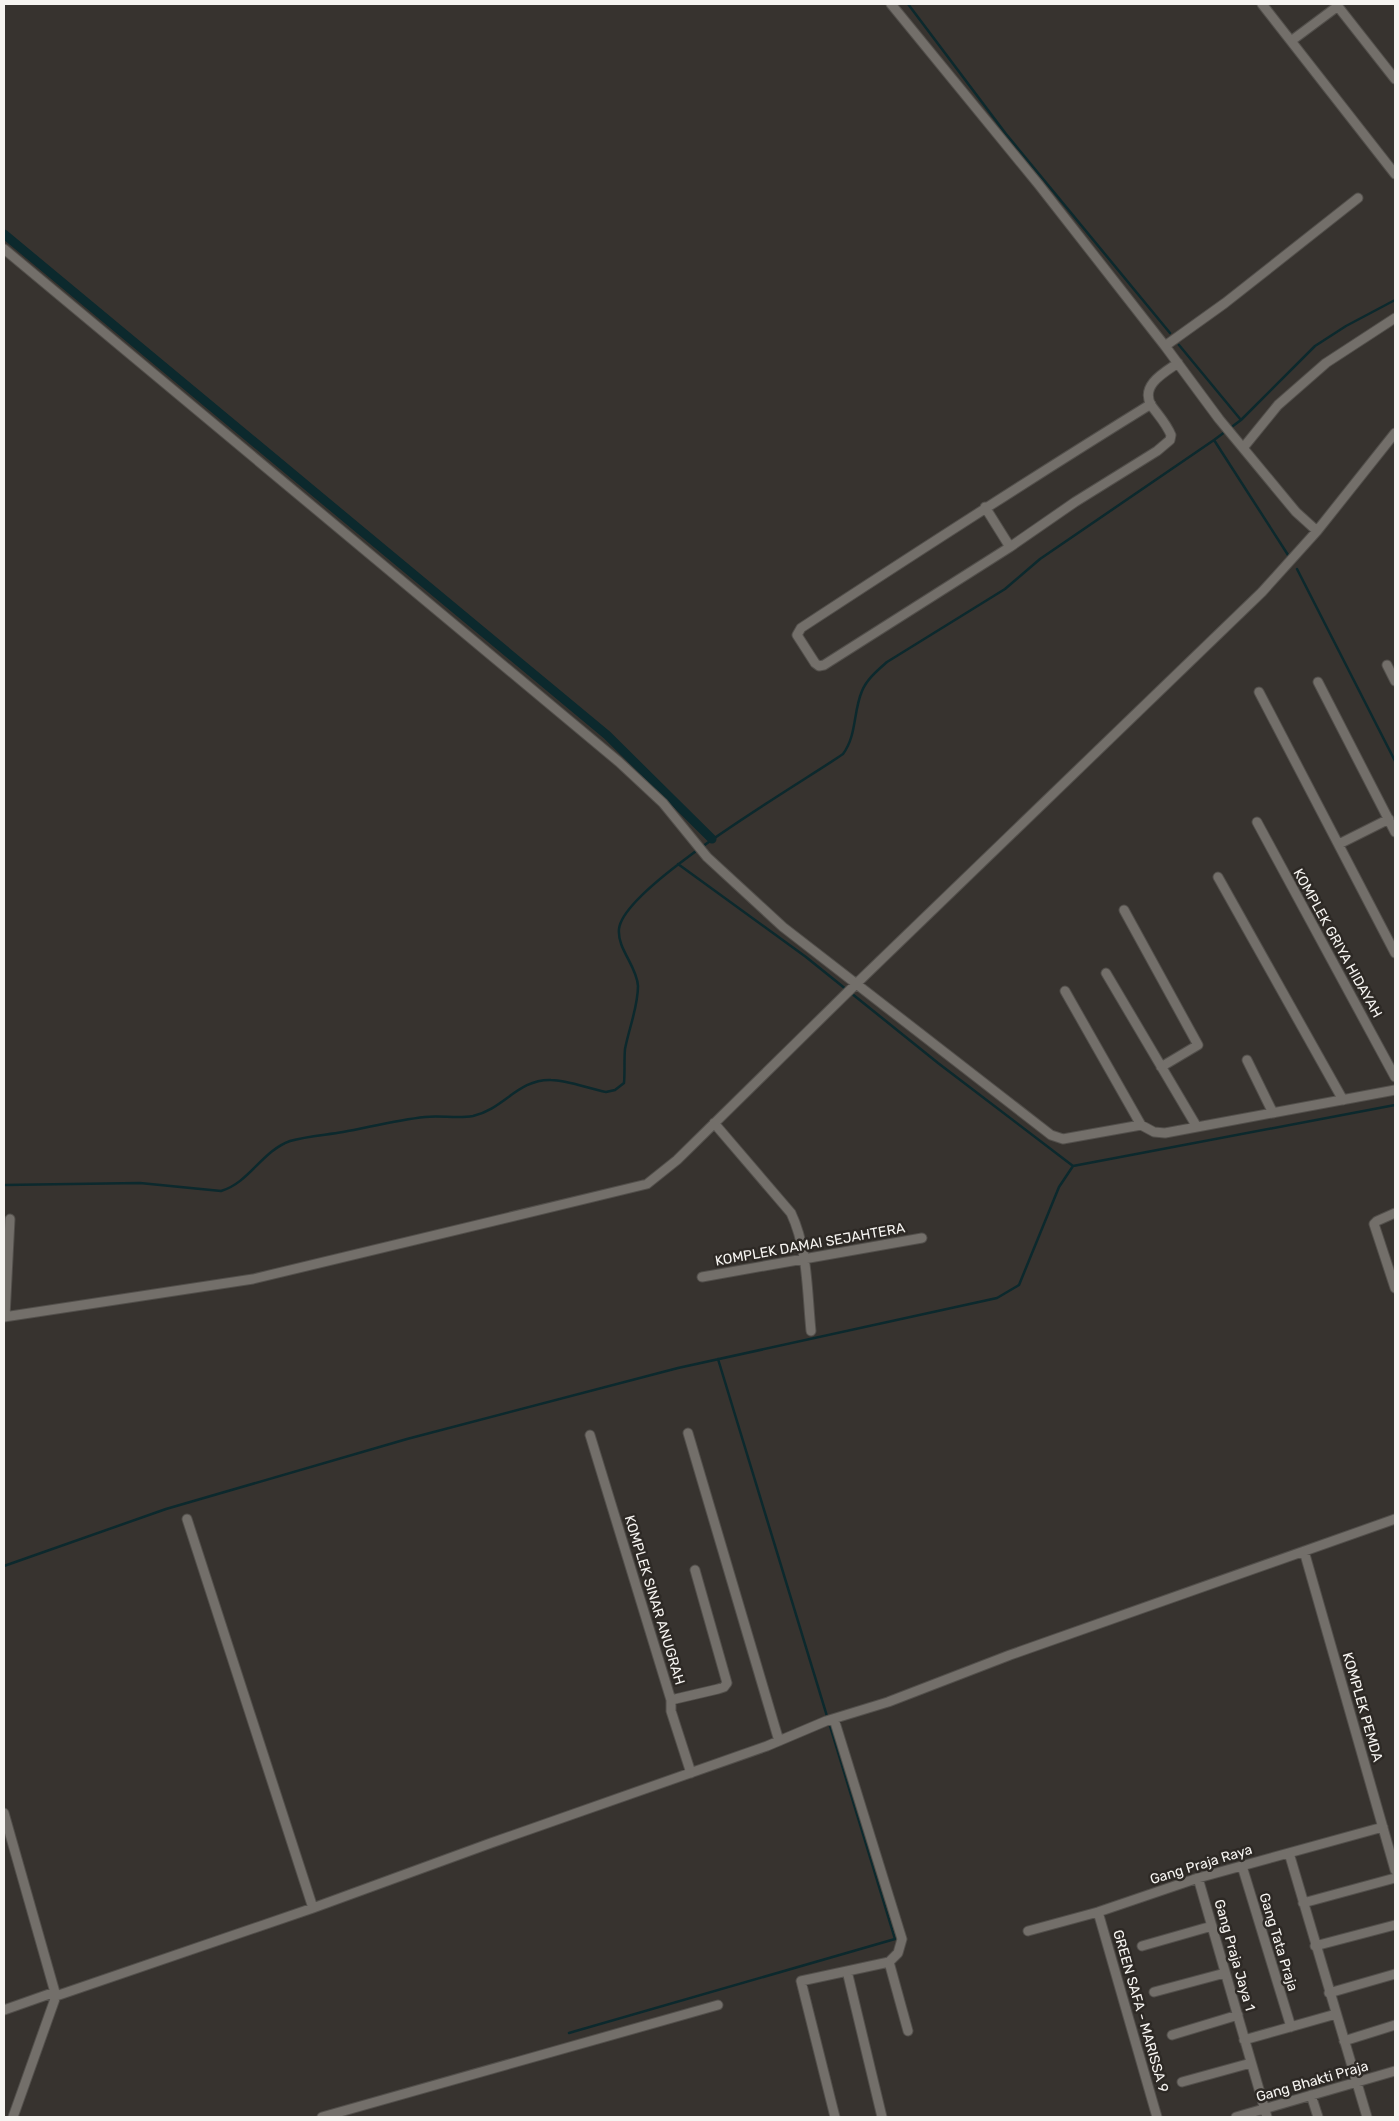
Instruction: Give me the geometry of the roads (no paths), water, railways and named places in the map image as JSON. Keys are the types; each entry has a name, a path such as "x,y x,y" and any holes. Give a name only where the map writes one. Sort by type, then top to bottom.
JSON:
{"street":[{"path":"891,4 1039,185 1236,440 1296,512 1317,531"},
{"path":"1262,4 1395,174"},
{"path":"1292,41 1337,5 1395,78"},
{"path":"1165,346 1225,303 1358,198"},
{"path":"4,249 619,762 663,803 707,857 783,927 855,985 1055,1138 1063,1139 1141,1125"},
{"path":"1243,448 1278,406 1326,363 1395,318"},
{"path":"1150,404 1040,475 985,507 797,631 815,663 819,666 824,665 1010,547 1033,530 1166,444 1171,435 1150,404 1148,392 1152,384 1178,363"},
{"path":"10,1219 5,1317 253,1278 642,1186 658,1177 1262,592 1317,531 1395,433"},
{"path":"985,507 1010,547"},
{"path":"1387,665 1395,681"},
{"path":"1318,682 1395,832"},
{"path":"1259,692 1395,953"},
{"path":"1339,844 1389,819"},
{"name":"KOMPLEK GRIYA HIDAYAH","path":"1257,822 1395,1077"},
{"path":"1218,877 1343,1100"},
{"path":"1124,910 1198,1045 1161,1067"},
{"path":"1106,973 1197,1127"},
{"path":"1064,991 1141,1125 1154,1132 1165,1133 1395,1090"},
{"path":"1247,1060 1273,1113"},
{"path":"714,1123 791,1213 796,1222 804,1258 811,1331"},
{"path":"1395,1214 1374,1224 1395,1288"},
{"name":"KOMPLEK DAMAI SEJAHTERA","path":"702,1278 922,1238"},
{"path":"688,1433 779,1741"},
{"name":"KOMPLEK SINAR ANUGRAH","path":"590,1435 671,1700 671,1712 691,1773"},
{"path":"187,1519 313,1908"},
{"path":"4,2010 313,1908 779,1741 830,1720 888,1702 1006,1657 1395,1519"},
{"name":"KOMPLEK PEMDA","path":"1304,1551 1395,1870"},
{"path":"671,1700 718,1689 724,1687 727,1683 695,1570"},
{"path":"830,1720 902,1939 898,1953 889,1962 801,1981 835,2117"},
{"path":"4,1813 55,1994 13,2117"},
{"name":"Gang Praja Raya","path":"1028,1932 1098,1912 1198,1878 1383,1827"},
{"path":"1289,1853 1367,2117"},
{"name":"Gang Tata Praja","path":"1242,1866 1291,2027"},
{"name":"Gang Praja Jaya 1","path":"1198,1878 1266,2113"},
{"path":"1303,1903 1395,1878"},
{"name":"GREEN SAFA - MARISSA 9","path":"1098,1912 1157,2117"},
{"path":"1315,1946 1395,1925"},
{"path":"1142,1946 1212,1926"},
{"path":"889,1962 908,2031"},
{"path":"847,1971 882,2117"},
{"path":"1154,1992 1225,1973"},
{"path":"1329,1993 1395,1974"},
{"path":"322,2117 718,2004"},
{"path":"1172,2035 1238,2014"},
{"path":"1244,2040 1336,2014"},
{"path":"1344,2041 1395,2025"},
{"path":"1182,2082 1251,2063"},
{"name":"Gang Bhakti Praja","path":"1236,2117 1266,2113 1311,2095 1395,2071"},
{"path":"1311,2095 1318,2117"}],"waterway":[{"path":"908,4 1006,134 1170,333"},
{"path":"4,234 607,735 712,839"},
{"path":"4,1185 140,1183 221,1191 240,1181 271,1152 296,1139 415,1118 473,1116 494,1107 529,1084 539,1081 564,1081 606,1092 615,1090 624,1083 625,1049 638,994 637,979 621,944 619,929 628,910 650,887 717,836 843,754 851,739 862,691 876,672 887,662 1005,589 1040,559 1241,420 1315,346 1346,326 1395,300"},
{"path":"1179,345 1241,420"},
{"path":"1214,440 1290,558"},
{"path":"1297,569 1395,761"},
{"path":"678,864 806,957 847,990"},
{"path":"851,993 938,1063 1073,1166 1395,1105"},
{"path":"4,1566 166,1509 407,1439 678,1368 997,1298 1019,1285 1059,1187 1073,1166"},
{"path":"569,2033 895,1939 718,1359"}]}
